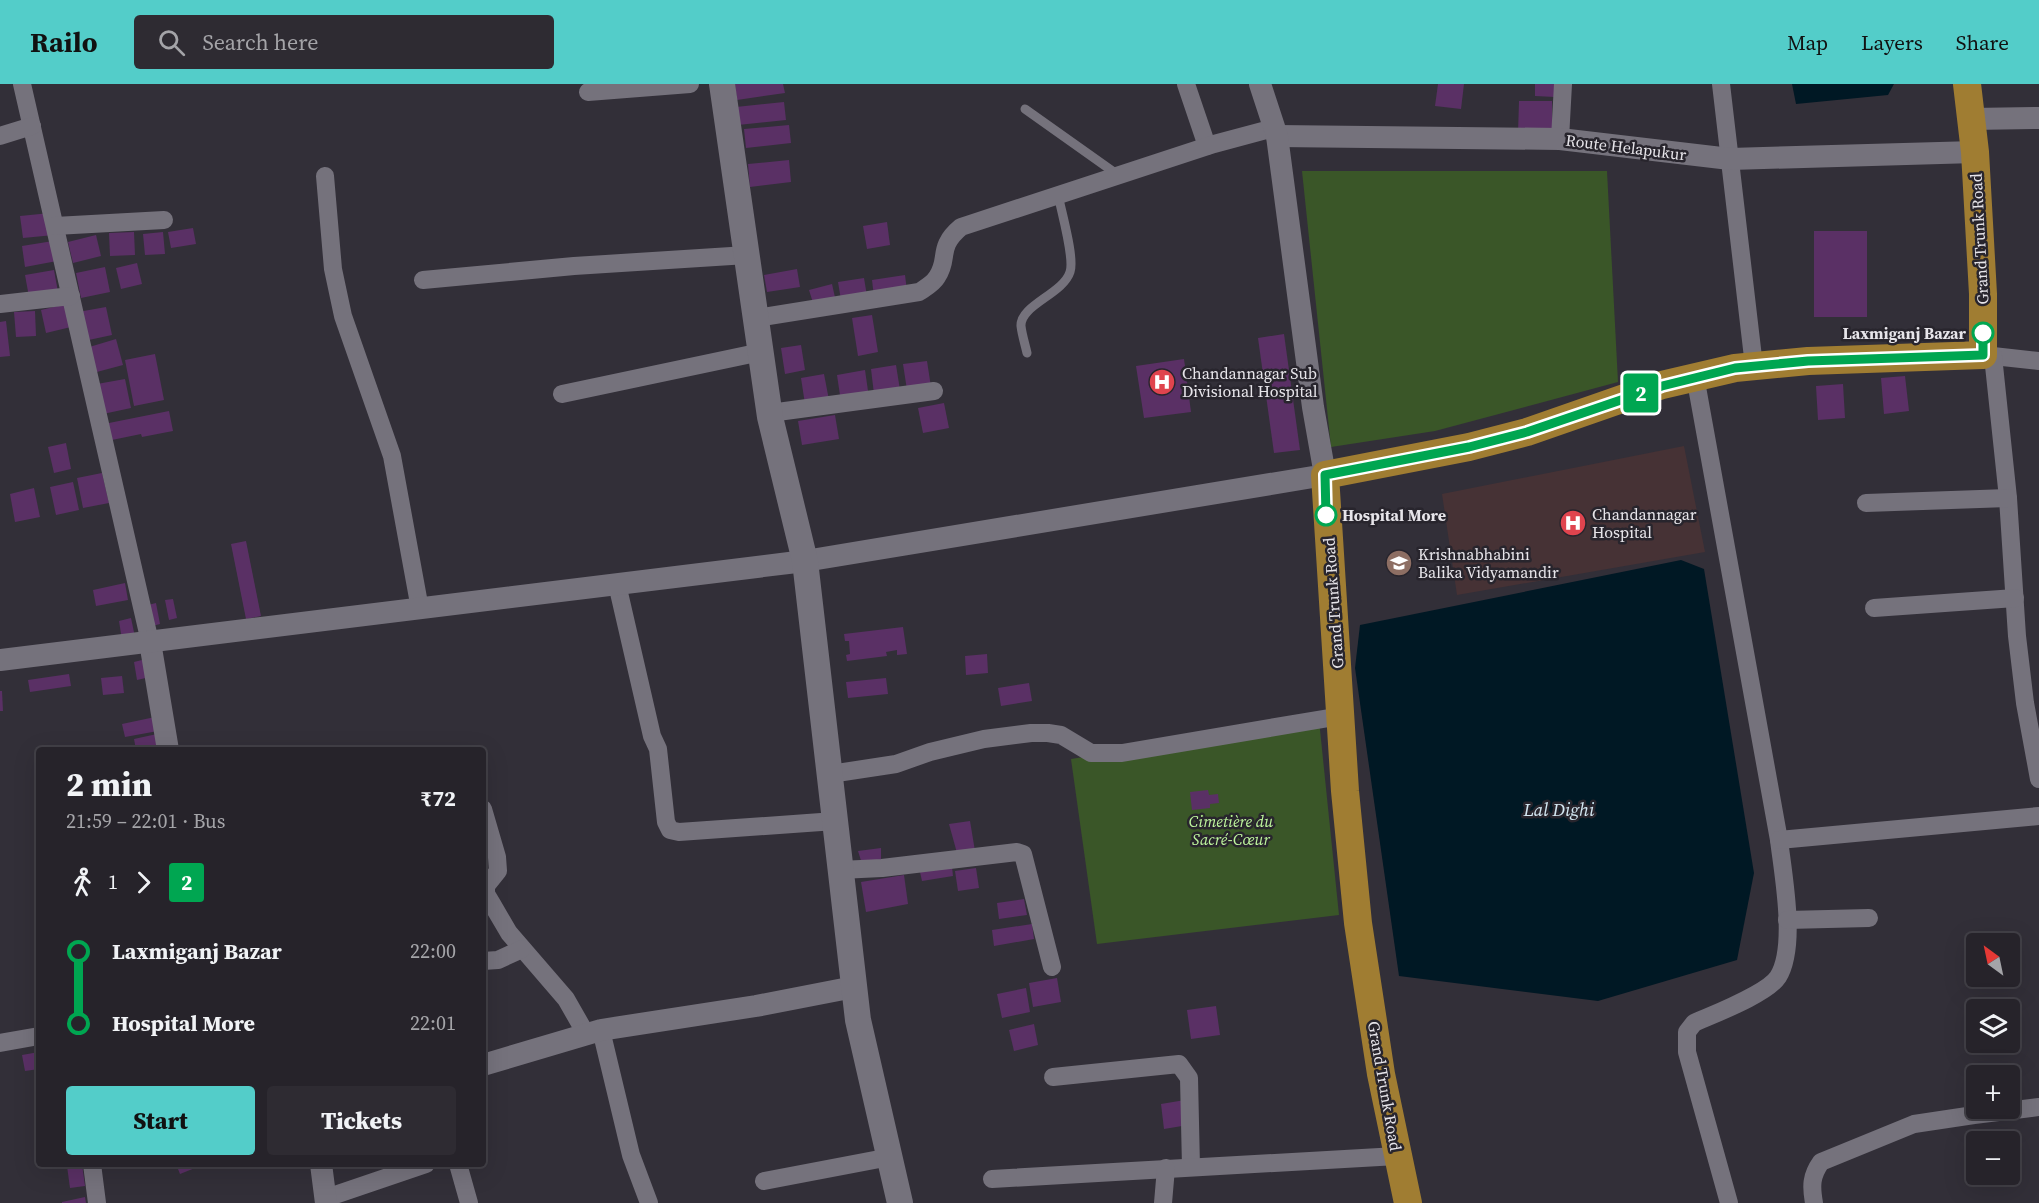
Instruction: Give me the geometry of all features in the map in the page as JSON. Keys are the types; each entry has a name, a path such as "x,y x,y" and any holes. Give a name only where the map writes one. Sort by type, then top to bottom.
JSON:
{"main road":[{"path":"722,84 770,413 805,561 858,1020 900,1203"},
{"name":"Grand Trunk Road","path":"1967,84 1975,152 1988,355"},
{"path":"1325,475 1469,447 1527,432 1662,386 1695,376 1735,368 1808,361 1988,355"},
{"name":"Grand Trunk Road","path":"1325,475 1345,791 1358,923 1381,1074 1408,1203"}],"street":[{"path":"22,84 150,642 168,747"},
{"path":"588,92 690,84"},
{"path":"1186,84 1207,146"},
{"path":"0,660 805,561 1325,475 1313,407 1275,132 1260,84"},
{"path":"1560,139 1563,84"},
{"path":"1721,84 1754,366"},
{"path":"1971,119 2039,118"},
{"path":"0,135 32,126"},
{"path":"756,318 918,292 932,284 939,275 945,244 961,227 1207,146 1275,132"},
{"name":"Route Helapukur","path":"1275,132 1560,139 1730,159 1975,152"},
{"path":"325,176 333,269 343,316 392,456 420,609"},
{"path":"55,226 164,219"},
{"path":"423,280 475,277 574,266 747,255"},
{"path":"0,304 71,296"},
{"path":"562,394 761,352"},
{"path":"2039,361 1988,355 2008,498 2025,703 2039,780"},
{"path":"1695,376 1779,840 1788,909 1785,958 1778,977 1762,990 1694,1023 1687,1032 1687,1052 1728,1203"},
{"path":"770,413 934,391"},
{"path":"1866,503 2008,498"},
{"path":"617,584 652,735 658,749 666,822 670,830 679,832 835,821"},
{"path":"1874,608 2015,598"},
{"path":"830,774 896,764 930,752 984,739 1031,733 1061,735 1090,753 1122,753 1341,716"},
{"path":"1779,840 2039,816"},
{"path":"486,819 497,857 498,871 486,886"},
{"path":"840,870 882,868 1017,852 1023,854 1052,967"},
{"path":"486,894 509,933 593,1032 631,1155 649,1203"},
{"path":"1787,920 1869,918"},
{"path":"486,962 498,960 522,949"},
{"path":"486,1064 593,1032 756,1006 854,987"},
{"path":"0,1043 36,1037"},
{"path":"1053,1077 1179,1064 1189,1078 1191,1167"},
{"path":"1814,1203 1811,1188 1812,1174 1821,1162 1830,1158 1914,1124 2039,1107"},
{"path":"992,1179 1397,1156"},
{"path":"764,1181 890,1157"},
{"path":"92,1167 97,1203"},
{"path":"321,1167 326,1201 418,1167"},
{"path":"459,1167 469,1203"},
{"path":"1163,1203 1166,1168"}],"lane":[{"path":"1026,109 1118,175"},
{"path":"1027,353 1021,324 1023,315 1052,294 1066,281 1071,271 1071,258 1058,194"}],"shaded area":[{"name":"Chandannagar Hospital","path":"1684,446 1705,552 1457,595 1442,494"}],"green space":[{"path":"1302,171 1607,171 1618,382 1435,431 1331,447"},
{"name":"Cimetière du Sacré-Cœur","path":"1319,720 1339,915 1097,944 1071,759"}],"water":[{"path":"1792,84 1894,84 1888,95 1796,104"},
{"name":"Lal Dighi","path":"1681,560 1704,569 1754,873 1737,960 1598,1001 1399,976 1355,668 1360,625"}],"building":[{"path":"735,84 783,84 785,93 737,100"},
{"path":"1438,84 1464,84 1461,109 1435,106"},
{"path":"1535,84 1556,84 1555,97 1535,96"},
{"path":"1519,101 1552,101 1552,133 1518,133"},
{"path":"784,102 786,120 738,125 736,107"},
{"path":"789,125 791,143 746,148 744,129"},
{"path":"789,160 791,182 750,187 748,164"},
{"path":"50,213 54,235 23,238 20,216"},
{"path":"887,222 890,245 867,249 863,226"},
{"path":"193,228 196,244 171,248 168,232"},
{"path":"1814,231 1867,231 1867,317 1814,317"},
{"path":"134,232 135,255 110,256 109,233"},
{"path":"163,232 165,254 145,255 143,234"},
{"path":"96,235 101,256 73,263 68,242"},
{"path":"53,241 57,261 25,267 22,246"},
{"path":"137,263 142,284 121,289 116,268"},
{"path":"105,267 110,292 81,298 76,273"},
{"path":"797,269 800,287 767,292 764,275"},
{"path":"54,270 58,292 29,297 25,275"},
{"path":"905,275 907,291 874,297 872,280"},
{"path":"864,278 867,296 841,300 838,282"},
{"path":"832,284 836,302 814,306 809,290"},
{"path":"66,304 71,327 46,333 41,310"},
{"path":"106,307 112,335 84,341 78,312"},
{"path":"35,311 36,336 16,337 14,312"},
{"path":"872,315 878,352 858,356 852,318"},
{"path":"6,321 10,356 0,357 0,322"},
{"path":"1284,334 1300,450 1274,453 1258,338"},
{"path":"116,339 123,365 93,373 86,348"},
{"path":"801,345 805,370 785,374 781,348"},
{"path":"155,354 164,400 134,406 125,360"},
{"path":"1184,359 1191,412 1144,418 1136,366"},
{"path":"927,361 931,387 907,390 903,364"},
{"path":"896,365 900,390 874,394 871,369"},
{"path":"865,370 869,398 841,402 837,375"},
{"path":"824,374 829,400 805,404 801,378"},
{"path":"1905,376 1909,411 1884,414 1881,378"},
{"path":"125,379 131,408 103,414 97,384"},
{"path":"1843,384 1845,418 1818,420 1816,386"},
{"path":"944,403 949,428 923,433 918,408"},
{"path":"169,411 173,431 142,437 141,434 107,441 104,424"},
{"path":"835,415 839,439 802,445 798,421"},
{"path":"66,443 71,469 54,473 48,447"},
{"path":"102,473 109,503 83,508 77,478"},
{"path":"73,482 79,510 56,515 50,487"},
{"path":"34,488 40,517 15,522 10,494"},
{"path":"246,541 261,616 246,619 231,544"},
{"path":"125,583 128,600 96,606 93,590"},
{"path":"173,599 177,618 169,620 165,600"},
{"path":"156,603 160,624 148,627 144,606"},
{"path":"131,618 135,637 122,640 119,621"},
{"path":"903,627 907,654 897,655 897,650 886,652 887,656 847,661 846,655 850,654 849,641 845,641 844,634"},
{"path":"987,654 988,673 966,675 965,656"},
{"path":"146,659 150,677 137,680 134,662"},
{"path":"69,674 71,686 30,692 28,680"},
{"path":"122,676 124,693 103,695 101,678"},
{"path":"886,678 888,694 848,698 846,682"},
{"path":"1029,683 1032,701 1001,706 998,688"},
{"path":"0,691 2,691 3,711 0,711"},
{"path":"155,717 158,731 125,737 122,724"},
{"path":"157,734 159,747 135,747 134,739"},
{"path":"1208,790 1209,795 1218,794 1219,803 1210,804 1210,808 1192,810 1190,792"},
{"path":"970,821 975,851 957,853 949,824"},
{"path":"881,848 881,864 863,867 858,851"},
{"path":"952,867 953,876 922,881 920,872"},
{"path":"976,868 979,888 958,891 955,871"},
{"path":"904,875 908,904 866,912 861,882"},
{"path":"1024,899 1027,915 999,919 997,903"},
{"path":"1032,924 1034,939 994,946 992,930"},
{"path":"1057,978 1061,1002 1033,1007 1029,983"},
{"path":"1026,988 1030,1012 1002,1018 997,994"},
{"path":"1216,1006 1220,1035 1191,1039 1187,1010"},
{"path":"1034,1024 1038,1045 1014,1051 1009,1030"},
{"path":"36,1053 36,1069 25,1071 22,1055"},
{"path":"1185,1100 1188,1125 1164,1129 1161,1104"},
{"path":"67,1167 82,1167 85,1186 70,1188"},
{"path":"177,1167 198,1167 180,1174"},
{"path":"85,1197 86,1203 62,1203 62,1202"}],"bus line":[{"name":"2","path":"1326,515 1325,475 1469,447 1527,432 1662,386 1695,376 1735,368 1808,361 1983,355 1983,333"}],"place":[{"name":"Laxmiganj Bazar","path":"1983,333"},
{"name":"Chandannagar Sub Divisional Hospital","path":"1162,382"},
{"name":"Hospital More","path":"1326,515"},
{"name":"Chandannagar Hospital","path":"1573,523"},
{"name":"Krishnabhabini Balika Vidyamandir","path":"1399,563"}]}
